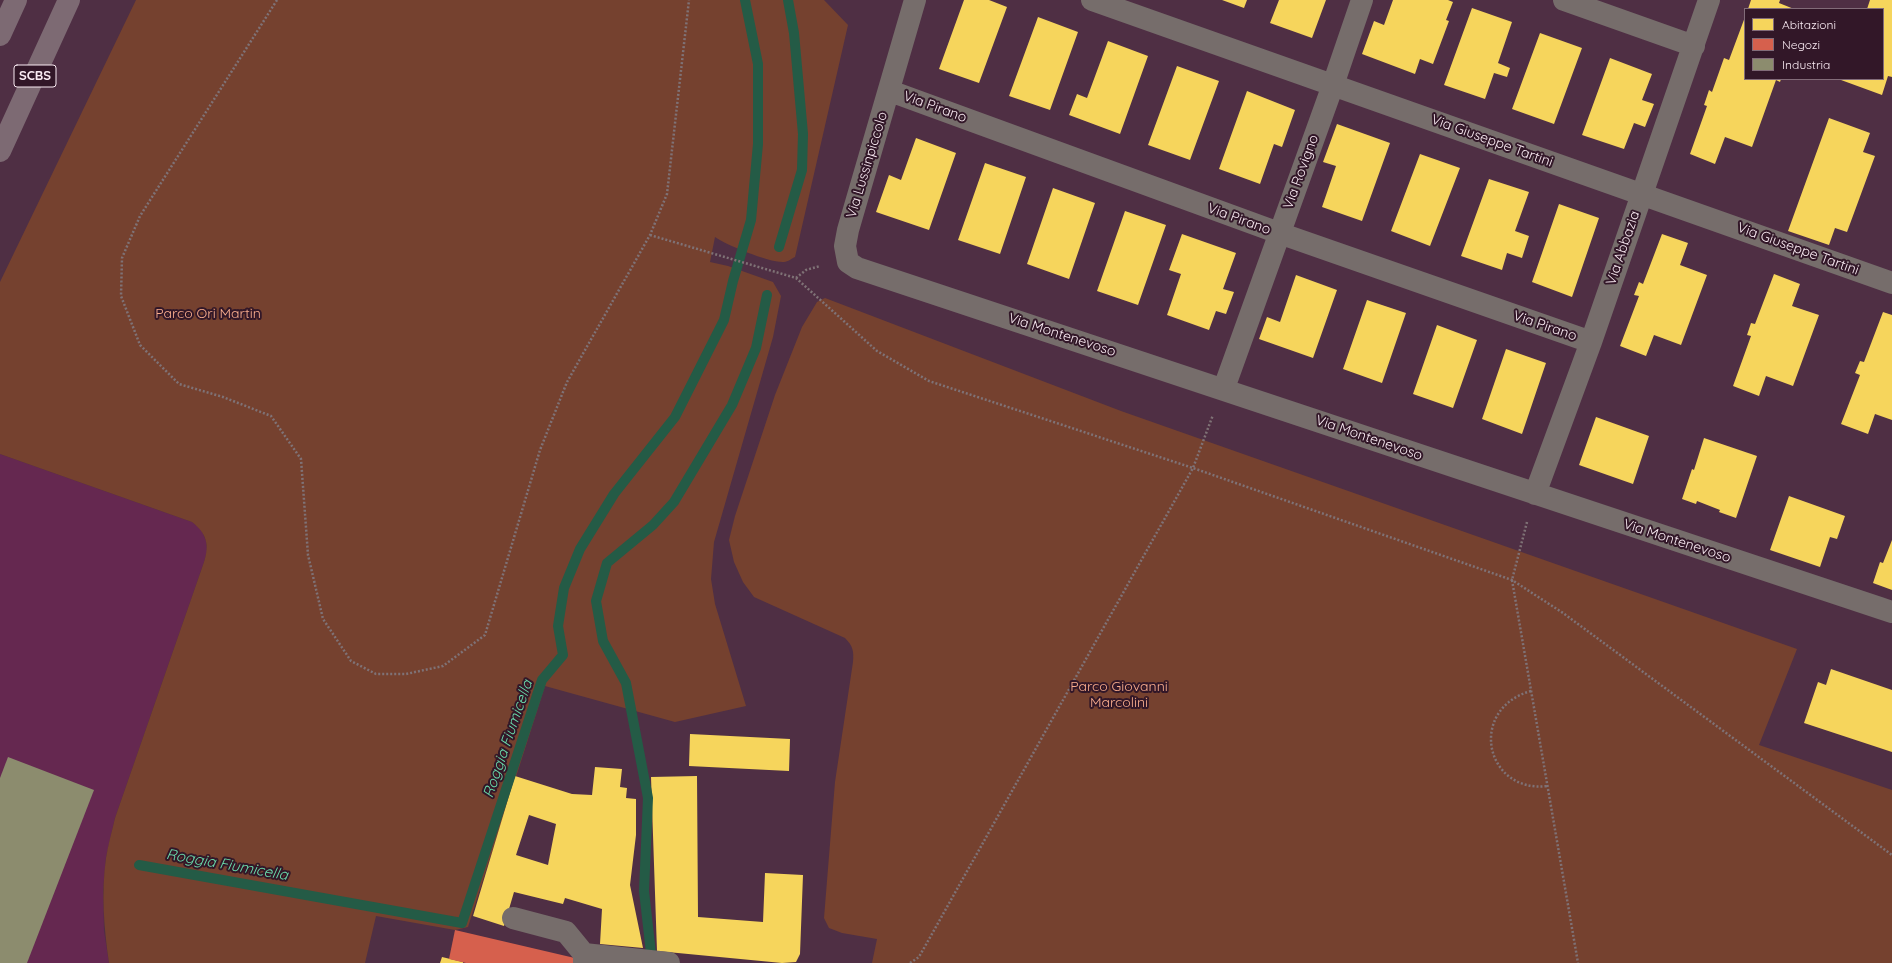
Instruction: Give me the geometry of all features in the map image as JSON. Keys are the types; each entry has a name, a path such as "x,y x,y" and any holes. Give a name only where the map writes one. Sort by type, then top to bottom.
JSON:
{"highway":[{"path":"0,35 16,0"},
{"name":"SCBS","path":"0,151 69,0"}],"street":[{"name":"Via Lussinpiccolo","path":"848,262 845,246 848,230 890,91 915,0"},
{"name":"Via Giuseppe Tartini","path":"1092,0 1892,283"},
{"name":"Via Rovigno","path":"1224,388 1362,0"},
{"path":"1564,0 1694,46"},
{"name":"Via Abbazia","path":"1535,494 1591,342 1709,0"},
{"name":"Via Pirano","path":"890,91 1279,233 1591,342"},
{"name":"Via Montenevoso","path":"848,262 857,268 1224,388 1535,494 1892,612"},
{"path":"513,918 566,932 584,959 638,960 667,963"}],"path":[{"path":"277,0 140,216 122,258 121,296 140,345 179,384 223,397 271,416 301,460 308,555 322,619 351,661 376,674 406,674 443,666 485,635 540,450 566,382 650,235 666,194 689,0"},
{"path":"650,235 796,278 877,351 929,381 1193,468 1512,580 1563,613 1892,855"},
{"path":"910,963 919,958 1193,468 1224,388"},
{"path":"1535,494 1512,580 1578,963"},
{"path":"1531,692 1515,697 1502,707 1497,714 1491,730 1491,747 1497,763 1502,770 1515,780 1531,786 1548,786"}],"shaded area":[{"path":"0,454 192,522 201,529 206,541 207,551 204,562 115,818 106,857 103,890 104,931 109,963 0,963"}],"green space":[{"name":"Parco Ori Martin","path":"136,0 824,0 848,25 795,257 784,262 769,260 738,249 715,237 710,262 728,266 773,282 781,296 773,337 714,542 711,579 715,604 746,706 675,722 545,686 468,927 455,930 376,916 365,963 109,963 103,897 104,871 109,843 115,818 206,556 207,544 201,530 192,522 0,454 0,282"},
{"name":"Parco Giovanni Marcolini","path":"825,298 1121,411 1797,649 1759,745 1892,790 1892,963 872,963 877,939 842,933 829,928 824,918 835,782 853,662 852,649 845,638 754,597 743,582 734,562 729,540 735,516 775,395 802,327 817,302"}],"building: Abitazioni":[{"path":"964,0 989,0 1007,7 979,83 939,69"},
{"path":"1222,0 1247,0 1244,8"},
{"path":"1279,0 1326,0 1312,38 1270,23"},
{"path":"1393,0 1448,0 1453,2 1446,20 1449,21 1433,64 1420,59 1415,74 1362,54 1374,21 1384,25"},
{"path":"1751,0 1780,0 1779,3 1792,8 1748,8"},
{"path":"1870,0 1892,0 1892,77 1888,76 1882,95 1841,80 1884,80 1884,8 1867,8"},
{"path":"1472,8 1512,22 1498,63 1510,68 1507,77 1494,73 1485,99 1444,85"},
{"path":"1038,17 1078,32 1050,110 1009,96"},
{"path":"1744,20 1744,80 1776,80 1752,147 1725,137 1715,164 1690,154 1707,106 1704,105 1709,90 1712,92 1724,58 1729,60"},
{"path":"1540,33 1582,48 1554,124 1512,109"},
{"path":"1108,41 1148,56 1120,134 1069,115 1077,94 1087,98"},
{"path":"1610,58 1652,74 1642,100 1654,104 1645,127 1634,123 1624,149 1582,135"},
{"path":"1177,66 1219,81 1190,160 1148,145"},
{"path":"1247,91 1295,110 1282,147 1274,144 1260,184 1219,169"},
{"path":"1829,118 1870,133 1863,152 1875,156 1847,232 1835,228 1829,245 1788,231"},
{"path":"1337,124 1390,143 1362,221 1322,207 1336,166 1323,162"},
{"path":"916,138 956,153 929,230 876,212 889,175 901,180"},
{"path":"1420,154 1460,168 1430,246 1391,231"},
{"path":"985,163 1026,177 1000,254 958,240"},
{"path":"1489,179 1529,192 1515,231 1529,236 1522,258 1507,253 1502,270 1461,256"},
{"path":"1053,188 1095,203 1069,279 1027,264"},
{"path":"1559,204 1599,218 1572,297 1532,282"},
{"path":"1125,211 1166,225 1138,305 1097,291"},
{"path":"1182,234 1236,253 1223,289 1234,292 1226,314 1216,311 1209,330 1167,315 1181,274 1169,270"},
{"path":"1662,234 1688,243 1680,265 1707,275 1681,345 1654,335 1646,356 1620,346 1639,296 1634,295 1639,282 1643,284"},
{"path":"1774,274 1800,284 1792,306 1819,315 1793,386 1766,376 1759,396 1733,386 1751,336 1747,335 1751,323 1755,324"},
{"path":"1296,275 1337,290 1313,358 1259,339 1267,317 1280,322"},
{"path":"1367,300 1406,313 1382,383 1343,369"},
{"path":"1883,312 1892,315 1892,420 1875,414 1868,434 1841,424 1860,375 1855,373 1860,361 1864,362"},
{"path":"1437,325 1477,340 1453,408 1413,394"},
{"path":"1506,349 1546,363 1522,434 1482,419"},
{"path":"1596,417 1649,436 1633,484 1579,465"},
{"path":"1704,438 1757,456 1736,518 1719,512 1720,510 1697,501 1696,504 1682,499 1692,469 1694,470"},
{"path":"1789,496 1845,516 1837,539 1830,537 1820,567 1770,550"},
{"path":"1892,540 1892,590 1873,583 1880,562 1883,563"},
{"path":"1831,669 1892,690 1892,752 1804,723 1818,682 1826,685"},
{"path":"690,734 790,739 789,771 689,766"},
{"path":"595,767 622,769 620,787 627,788 626,798 636,799 636,835 630,885 643,948 600,944 602,909 565,898 563,904 514,892 504,926 473,916 515,776 572,794 592,795","holes":["529,815 556,824 548,865 516,855"]},
{"path":"697,776 698,917 763,922 765,873 803,875 800,954 796,962 782,963 657,951 651,777"},
{"path":"442,957 463,962 463,963 440,963"}],"building: Negozi":[{"path":"455,930 579,959 578,963 466,963 449,959"}],"building: Industria":[{"path":"8,757 94,790 27,963 0,963 0,778"}],"waterway":[{"name":"Roggia Fiumicella","path":"139,865 462,923 542,680 563,655 558,626 564,588 580,549 614,494 675,417 724,320 733,281 751,220 758,144 758,64 745,0"},
{"path":"779,247 802,170 803,134 794,33 788,0"},
{"path":"652,962 644,891 648,798 626,683 603,641 596,601 607,563 653,525 674,502 732,405 756,348 767,295"}]}
